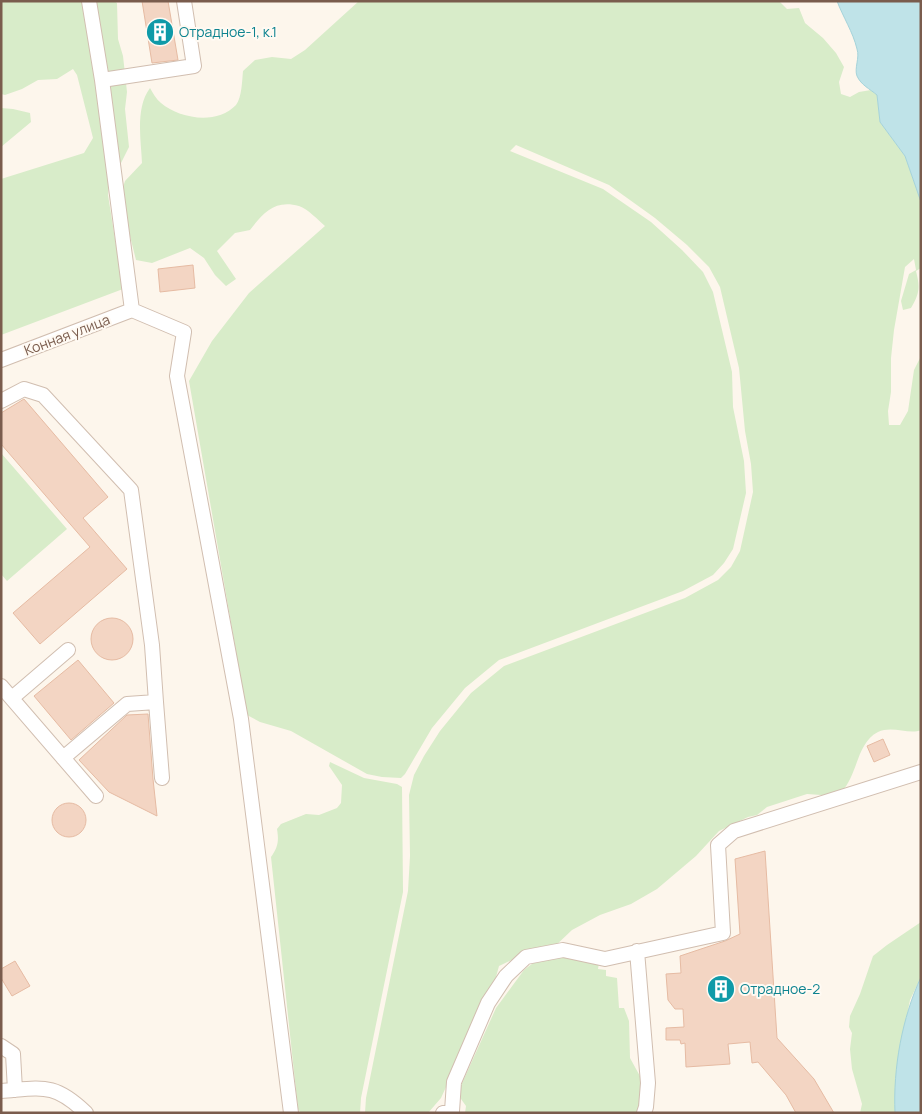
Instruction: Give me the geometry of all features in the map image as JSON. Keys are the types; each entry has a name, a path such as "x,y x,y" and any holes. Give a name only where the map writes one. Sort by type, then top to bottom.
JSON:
{"street":[{"path":"89,1 102,80 132,310 184,332 177,376 241,720 291,1113"},
{"path":"102,80 194,66 184,1"},
{"name":"Конная улица","path":"1,360 132,310"},
{"path":"1,401 24,389 43,395 130,490 152,645 162,778"},
{"path":"12,698 68,650"},
{"path":"1,686 96,796"},
{"path":"64,758 127,704 156,702"},
{"path":"449,1112 454,1082 488,1003 506,976 526,957 563,950 605,959 723,933 718,845 734,831 921,772"},
{"path":"637,951 648,1083 644,1113"},
{"path":"1,1046 13,1054 8,1090 43,1088 57,1091 74,1102 86,1113"}],"green space":[{"path":"1,1 114,1 117,3 118,39 123,56 127,92 125,109 129,147 109,182 108,195 123,289 1,335 1,179 84,153 93,138 77,75 73,69 57,79 38,80 22,89 5,95 1,94"},
{"path":"359,1 779,1 787,9 799,8 805,23 823,38 836,53 844,67 839,82 841,94 850,97 859,92 871,90 877,95 880,122 905,156 921,202 921,268 916,271 918,290 911,308 903,310 901,301 909,274 916,270 914,259 905,267 894,330 891,358 891,392 888,411 889,425 900,425 908,411 914,370 921,356 921,730 889,729 878,732 865,744 847,785 840,793 830,798 807,794 767,807 757,815 748,817 719,831 696,856 657,889 631,904 600,915 572,930 552,949 524,954 499,966 493,988 441,1098 428,1113 365,1113 366,1098 408,891 410,856 409,795 414,775 440,731 471,693 504,666 685,598 718,580 731,567 740,551 753,492 739,368 720,287 709,267 687,245 655,218 609,185 516,145 510,151 603,189 651,222 703,272 713,292 732,372 733,407 744,461 746,493 733,549 713,575 683,591 499,660 465,688 432,728 401,778 367,774 291,731 260,722 247,715 189,381 212,341 249,293 325,226 299,206 283,204 270,209 250,230 235,233 217,251 236,279 226,286 215,275 204,258 190,248 152,263 136,260 120,196 125,181 142,163 141,114 145,96 150,88 161,103 178,113 198,118 219,115 228,111 238,102 241,93 243,71 255,60 272,57 291,59 305,50"},
{"path":"1,108 30,113 31,122 1,147"},
{"path":"1,453 67,529 7,581 1,574"},
{"path":"330,762 364,778 397,784 402,787 403,892 361,1098 360,1113 301,1113 298,1109 271,857 277,844 277,829 281,824 306,814 319,815 337,808 341,803 342,785 329,766"},
{"path":"921,922 921,977 910,1000 899,1057 895,1113 860,1113 862,1104 852,1069 850,1016 873,956"},
{"path":"551,956 599,963 598,969 606,970 606,976 617,978 619,1008 624,1008 629,1021 630,1058 641,1078 644,1078 639,1113 465,1113 466,1106 461,1099 459,1090 496,1008 524,970 537,960"}],"water":[{"path":"837,1 921,1 921,202 905,156 880,122 877,95 863,84 857,76 857,49"},
{"path":"921,977 921,1113 895,1113 897,1061 900,1044 914,993"}],"building":[{"name":"Отрадное-1, к.1","path":"142,1 168,1 178,60 152,63"},
{"path":"193,265 195,288 160,292 158,269"},
{"path":"24,399 108,497 83,518 127,569 40,644 13,613 90,547 1,444 1,413"},
{"path":"112,618 127,624 133,639 127,654 112,660 97,654 91,639 97,624"},
{"path":"78,660 114,703 71,740 34,696"},
{"path":"148,714 157,816 109,792 79,760 127,715"},
{"path":"883,739 890,755 874,762 867,746"},
{"path":"69,803 81,808 86,820 81,832 69,837 57,832 52,820 57,808"},
{"name":"Отрадное-2","path":"765,851 777,1038 814,1079 834,1113 796,1113 786,1095 758,1062 752,1063 750,1042 728,1044 730,1064 686,1067 685,1043 681,1044 680,1040 666,1040 666,1028 684,1027 683,1009 675,1009 668,1000 666,974 681,973 680,956 740,934 735,859"},
{"path":"15,961 30,986 12,996 1,978 1,969"}],"place":[{"name":"Отрадное-1, к.1","path":"160,32"},
{"name":"Отрадное-2","path":"721,989"}]}
